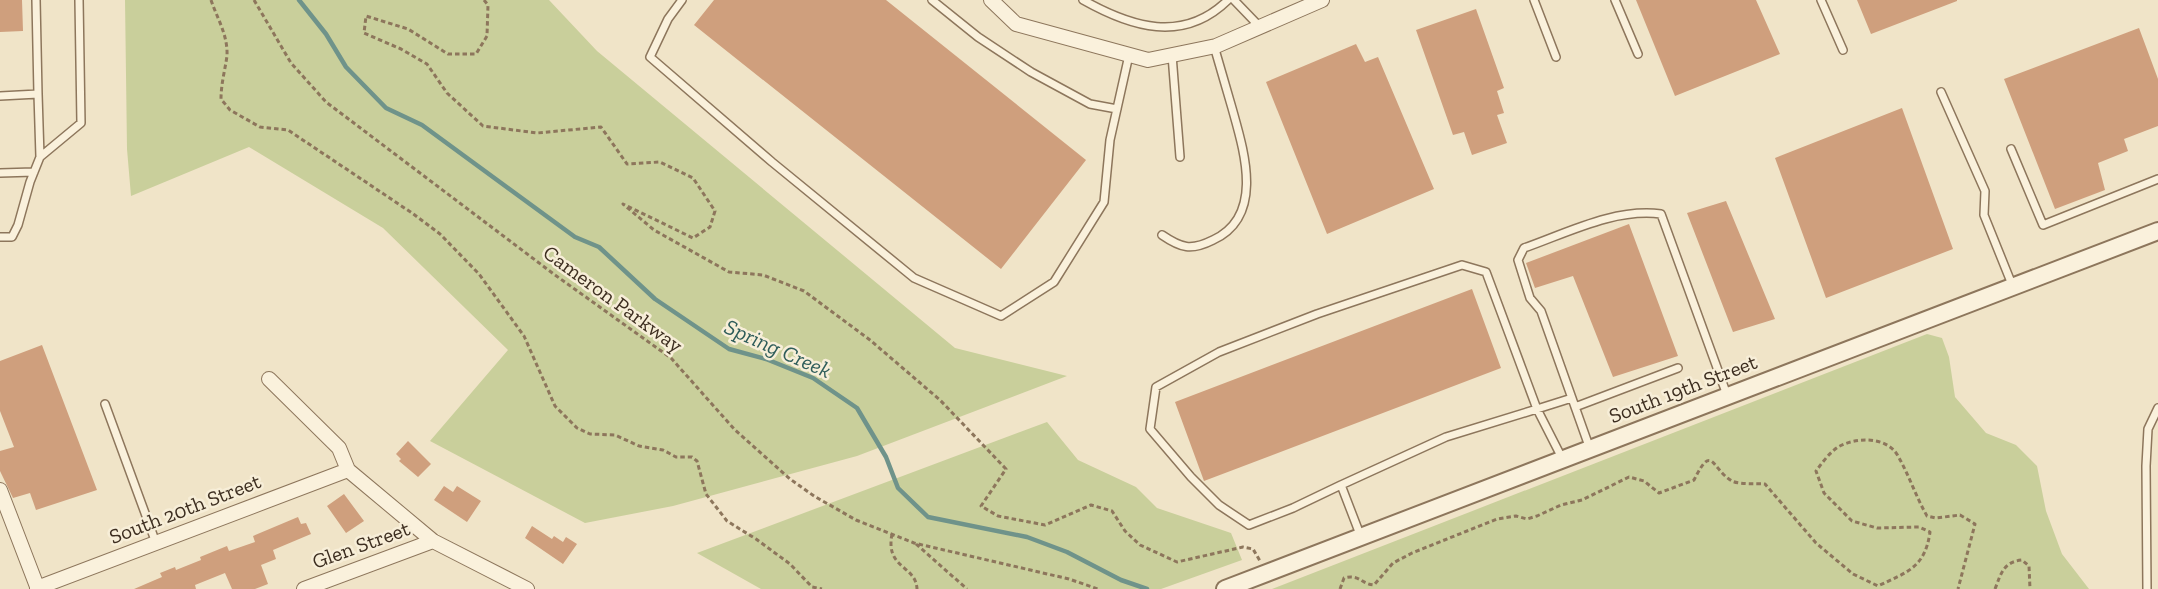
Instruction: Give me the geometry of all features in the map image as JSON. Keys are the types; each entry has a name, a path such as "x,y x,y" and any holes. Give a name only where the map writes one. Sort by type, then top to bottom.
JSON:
{"street":[{"path":"991,0 1016,24 1148,60 1214,46 1316,1"},
{"name":"South 19th Street","path":"1225,589 2158,231"},
{"path":"269,379 339,448 348,470 433,541 527,589"},
{"name":"South 20th Street","path":"38,588 348,470"},
{"path":"0,490 38,588"},
{"name":"Glen Street","path":"304,589 433,541"}],"lane":[{"path":"0,237 12,237 18,225 40,157 36,0"},
{"path":"40,157 81,123 79,0"},
{"path":"682,0 668,19 650,57 772,162 914,278 1001,316 1054,282 1104,202 1110,140 1129,55"},
{"path":"933,0 978,37 1031,72 1090,105 1117,110"},
{"path":"1083,0 1108,14 1153,28 1187,24 1218,10 1228,0"},
{"path":"1234,0 1260,27"},
{"path":"1534,0 1556,57"},
{"path":"1615,0 1638,54"},
{"path":"1821,0 1842,50"},
{"path":"1162,235 1179,247 1200,247 1224,235 1237,220 1245,201 1246,174 1243,148 1214,46"},
{"path":"1172,55 1180,157"},
{"path":"1941,92 1985,191 1984,215 2013,287"},
{"path":"0,96 38,94"},
{"path":"2011,149 2043,225 2158,179"},
{"path":"0,172 34,171"},
{"path":"1590,449 1541,311 1530,298 1518,260 1524,248 1619,215 1644,212 1661,214 1727,397"},
{"path":"1563,460 1537,409 1486,272 1462,265 1317,314 1219,352 1156,387 1150,429 1191,477 1219,505 1249,525 1293,508 1446,437 1537,409 1572,398"},
{"path":"1575,407 1678,368"},
{"path":"105,404 156,543"},
{"path":"2147,589 2145,466 2148,429 2158,408"},
{"path":"1341,485 1361,537"}],"path":[{"path":"211,0 224,32 227,55 220,83 220,99 231,110 260,127 288,130 440,234 479,274 524,336 555,405 577,428 590,434 615,435 639,446 663,450 676,457 692,457 697,461 706,494 727,521 790,564 812,587 822,589"},
{"name":"Cameron Parkway","path":"254,0 291,63 326,102 555,275 635,330 671,358 735,430 790,479 814,496 856,520 914,543 1069,579 1098,589"},
{"path":"484,0 488,5 487,36 476,54 448,54 408,29 366,16 364,33 401,49 427,64 447,93 483,126 537,133 601,127 627,164 660,162 693,178 715,211 710,227 693,238 622,204 654,230 729,272 763,275 804,291 870,340 940,400 1006,469 981,506 998,516 1045,525 1091,505 1112,511 1125,531 1140,545 1177,562 1243,547 1252,549 1267,573"},
{"path":"1340,589 1344,578 1352,576 1369,585 1374,585 1393,563 1424,547 1440,543 1497,519 1516,516 1527,519 1538,516 1561,505 1582,500 1629,477 1644,481 1659,493 1670,490 1694,480 1699,468 1710,460 1714,461 1718,470 1734,483 1765,484 1816,543 1853,574 1878,585 1910,571 1920,562 1928,545 1930,532 1919,527 1877,528 1852,521 1824,493 1816,471 1836,448 1852,441 1870,440 1889,446 1897,454 1927,516 1936,518 1960,515 1975,524 1958,589"},
{"path":"892,534 890,544 893,556 914,577 917,589"},
{"path":"914,543 967,589"},
{"path":"1995,589 2004,567 2013,561 2022,560 2029,566 2030,589"}],"green space":[{"path":"125,0 549,0 597,51 955,348 1067,376 857,456 673,506 585,523 430,441 508,350 383,228 249,147 131,196 127,149"},
{"path":"1927,334 1942,338 1949,357 1955,397 1986,433 2016,445 2037,466 2046,511 2062,554 2089,589 1272,589"},
{"path":"1047,422 1078,460 1136,487 1157,508 1231,533 1242,560 1161,589 761,589 697,553"}],"building":[{"path":"0,0 22,0 23,31 0,32"},
{"path":"714,0 886,0 1086,160 1001,269 694,25"},
{"path":"1636,0 1756,0 1780,54 1675,96"},
{"path":"1857,0 1957,0 1957,1 1871,34"},
{"path":"1476,9 1504,88 1497,91 1504,113 1497,115 1507,143 1472,155 1464,132 1453,135 1416,30"},
{"path":"2139,28 2158,79 2158,126 2124,139 2128,151 2098,163 2105,190 2055,209 2004,79"},
{"path":"1356,44 1365,62 1378,57 1434,189 1327,234 1266,82"},
{"path":"1902,108 1953,249 1826,298 1775,158"},
{"path":"1726,201 1775,319 1733,332 1687,213"},
{"path":"1629,224 1678,356 1613,377 1573,276 1535,288 1526,263"},
{"path":"1472,289 1501,368 1204,481 1175,402"},
{"path":"42,345 97,490 36,510 30,493 13,498 0,471 0,451 14,447 0,411 0,361"},
{"path":"408,441 431,464 418,477 399,461 401,459 396,454"},
{"path":"444,486 453,492 457,486 481,501 467,522 434,500"},
{"path":"344,494 364,521 346,533 327,506"},
{"path":"298,517 301,524 306,523 311,534 273,550 276,559 261,565 268,584 255,589 232,589 225,573 195,585 196,589 134,589 162,577 160,573 175,567 176,570 201,560 200,557 227,546 229,551 255,542 253,536"},
{"path":"532,526 552,539 554,536 563,542 566,537 577,544 563,564 525,538"}],"waterway":[{"name":"Spring Creek","path":"299,0 326,34 346,67 386,108 422,125 575,237 599,247 655,299 729,349 766,359 813,378 857,408 886,457 898,488 928,517 1027,537 1067,552 1121,580 1147,589"}]}
